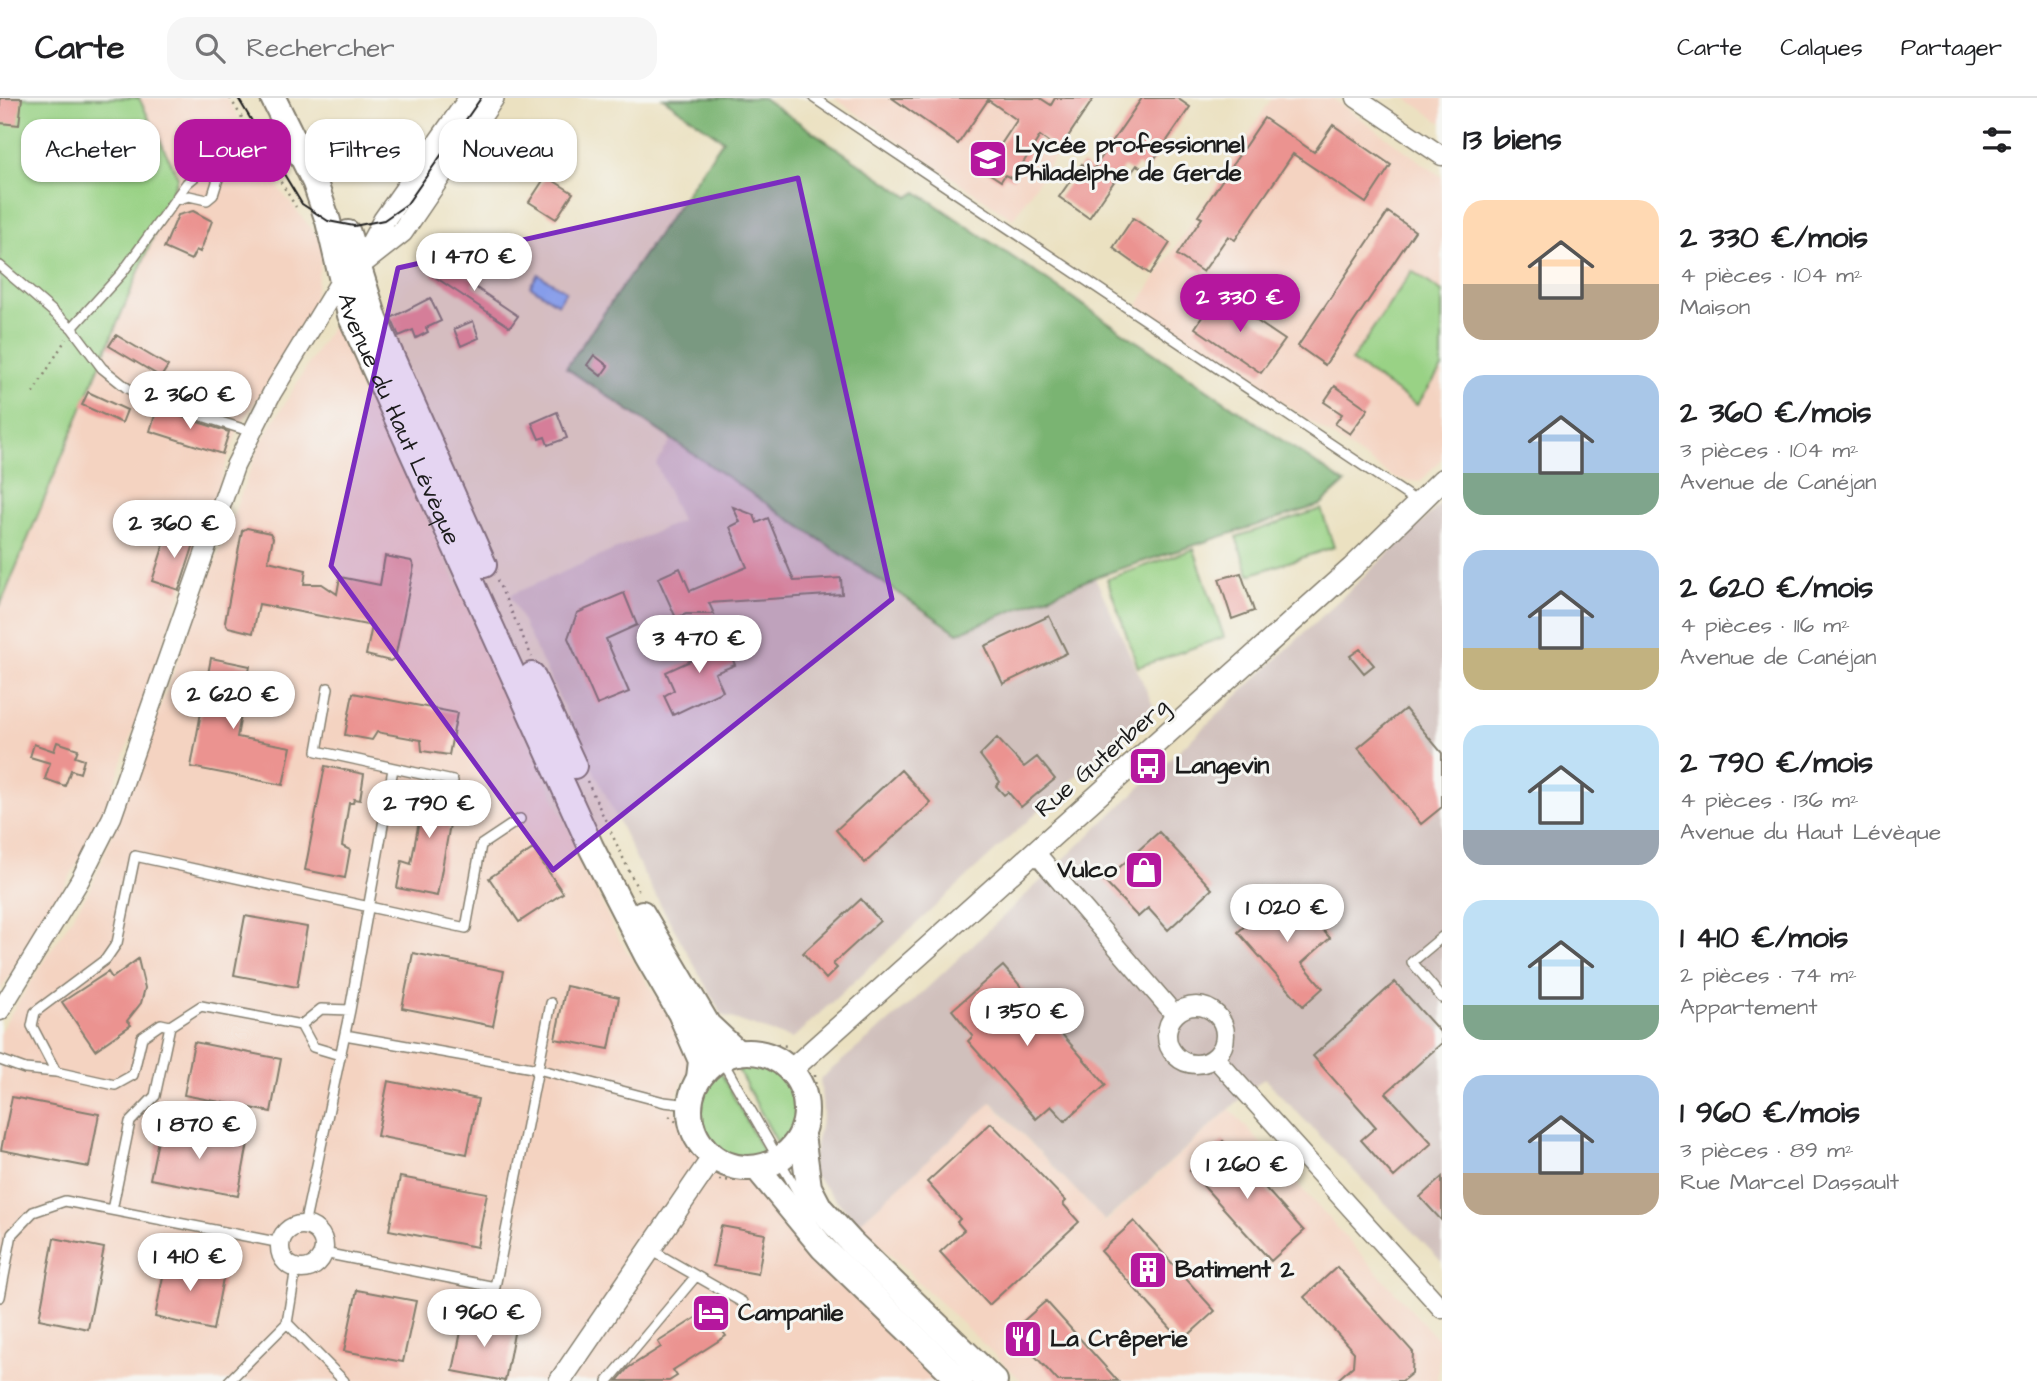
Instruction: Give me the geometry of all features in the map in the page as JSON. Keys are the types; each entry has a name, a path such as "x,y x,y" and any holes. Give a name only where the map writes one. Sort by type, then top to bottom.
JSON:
{"main road":[{"name":"Avenue du Haut Lévèque","path":"273,98 315,183 350,273 395,366 637,903 709,1025 731,1054"},
{"name":"Avenue du Haut Lévèque","path":"289,98 334,191 350,273 350,315 618,903 680,1013 701,1061 699,1078"},
{"path":"809,1129 792,1150 768,1165 734,1167 702,1160 691,1124 690,1105 699,1078 731,1054 758,1052 776,1058 791,1070 807,1101 809,1129 808,1187 820,1208 852,1243 995,1381"},
{"name":"Avenue du Haut Lévèque","path":"768,1165 823,1248 960,1372"}],"street":[{"path":"0,1011 80,880 112,817 235,466 350,273 470,98"},
{"path":"350,273 402,232 493,98"},
{"path":"1356,98 1442,156"},
{"name":"Rue Gutenberg","path":"791,1070 1420,504 1442,480"},
{"path":"1035,852 1175,1015"},
{"path":"1201,1006 1218,1015 1224,1023 1225,1042 1215,1058 1207,1063 1188,1064 1172,1053 1167,1033 1175,1015 1183,1009 1201,1006"},
{"path":"1215,1058 1442,1309"},
{"path":"560,1381 651,1250 702,1160"},
{"path":"304,1226 315,1230 322,1237 324,1253 315,1265 296,1268 284,1260 281,1243 290,1229 304,1226"}],"lane":[{"path":"814,98 1420,504"},
{"path":"72,328 122,273 187,183 198,174 211,172 218,179 214,195 207,200 189,196 176,200"},
{"path":"0,266 72,328 102,368 127,388 149,399 253,432"},
{"path":"328,688 317,751 453,781"},
{"name":"Avenue du Haut Lévèque","path":"541,736 565,768 621,892 731,1054 768,1165 824,1232"},
{"path":"304,1226 350,1010 393,769"},
{"path":"55,1072 32,1026 35,1012 106,960 117,943 135,856 466,928 481,845 520,819"},
{"path":"1442,937 1412,962 1442,998"},
{"path":"324,1253 495,1287 551,1003"},
{"path":"112,1210 130,1122 155,1096 170,1026 201,1006 301,1025 321,1009 350,1010"},
{"path":"0,1060 25,1069 55,1072 115,1085 133,1075 142,1037 161,1024 170,1026"},
{"path":"301,1025 313,1047 341,1055"},
{"path":"345,1035 538,1069 664,1102 690,1105"},
{"path":"0,1297 12,1234 33,1212 65,1201 281,1243"},
{"path":"651,1250 742,1302"},
{"path":"229,1381 287,1323 296,1268"},
{"path":"608,1381 696,1276"},
{"path":"287,1323 344,1381"},
{"name":"Avenue du Haut Lévèque","path":"960,1372 977,1381"}],"path":[{"path":"230,98 296,206"},
{"path":"33,393 72,328"},
{"path":"731,1054 796,1044"},
{"path":"809,1129 818,1068"},
{"path":"663,1113 679,1124 690,1150 702,1160"}],"highlighted area":[{"path":"798,178 892,599 553,870 331,566 398,268"}],"shaded area":[{"path":"0,98 227,98 239,119 174,119 174,182 275,182 324,244 313,304 273,376 239,427 103,817 56,902 0,991"},
{"name":"Lycée professionnel Philadelphe de Gerde","path":"834,98 1094,98 1013,219"},
{"path":"1272,98 1332,98 1442,177 1442,458 1420,482 1396,479 1138,305"},
{"path":"1406,98 1442,98 1442,123"},
{"path":"336,319 616,934 696,1058 672,1103 688,1136 712,1170 775,1182 957,1381 0,1381 0,1031 92,886 260,444"},
{"path":"671,440 958,633 1095,577 1153,705 792,1039 722,1015 642,871 510,595 681,521 656,464"},
{"path":"1442,503 1442,1262 1264,1078 1105,1221 992,1102 858,1224 810,1171 823,1113 820,1079 909,1005"},
{"path":"991,1102 1105,1221 1100,1227 1230,1109 1440,1342 1437,1381 1022,1381 858,1224"}],"green space":[{"path":"0,98 139,98 149,119 21,119 21,182 160,182 160,141 174,169 176,182 0,606"},
{"path":"663,98 763,98 909,197 917,192 1345,483 1320,505 1095,577 958,633 566,368 723,140"},
{"path":"1412,271 1442,292 1442,368 1417,405 1351,361"},
{"path":"1321,509 1334,547 1249,575 1236,537"},
{"path":"1194,549 1224,637 1138,667 1107,579"},
{"path":"749,1062 776,1074 794,1097 798,1110 797,1124 791,1137 780,1148 735,1064"},
{"path":"720,1071 766,1157 746,1160 729,1156 715,1147 706,1134 700,1119 700,1102 707,1086"}],"water":[{"path":"538,274 566,291 558,304 530,286"}],"building":[{"path":"0,98 22,98 19,125 0,123"},
{"path":"892,98 1040,98 1051,105 1055,98 1094,98 1059,150 1040,136 1013,179 1005,175 1001,181 984,170 1017,120 988,100 958,144"},
{"path":"1142,98 1177,98 1190,107 1146,171 1137,165 1132,172 1124,167 1089,218 1059,197 1082,164 1092,171"},
{"path":"1264,118 1314,152 1333,125 1391,165 1366,203 1293,154 1235,240 1228,236 1203,272 1177,255 1202,218 1198,216"},
{"path":"542,182 556,182 573,193 556,219 529,202"},
{"path":"193,211 212,221 200,252 196,250 191,260 164,248 178,215"},
{"path":"1388,212 1415,231 1325,365 1298,346"},
{"path":"1133,218 1170,243 1150,274 1113,248"},
{"path":"440,263 452,271 454,267 475,281 472,285 518,316 510,327 432,275"},
{"path":"1217,294 1285,340 1261,373 1195,328"},
{"path":"430,298 441,321 426,328 428,332 416,338 413,330 399,336 391,318"},
{"path":"473,321 479,338 461,346 454,329"},
{"path":"116,335 168,366 161,377 109,346"},
{"path":"594,355 608,366 601,376 587,365"},
{"path":"1335,386 1368,409 1350,434 1335,424 1342,414 1324,402"},
{"path":"88,392 127,410 122,423 82,405"},
{"path":"157,409 229,432 222,454 150,431"},
{"path":"557,412 567,438 548,445 545,437 539,439 532,423"},
{"path":"733,507 754,515 757,523 768,518 794,581 841,578 842,594 709,603 714,614 686,614 676,618 658,578 680,568 690,591 747,567 730,527 740,522"},
{"path":"247,528 270,533 273,538 268,561 306,570 304,584 322,584 337,594 340,577 380,585 385,556 411,561 414,566 395,658 390,661 366,655 372,626 259,604 253,633 228,627 225,622 242,531"},
{"path":"169,529 196,538 179,590 152,581"},
{"path":"1241,573 1254,611 1232,619 1219,579"},
{"path":"624,593 637,625 606,639 629,692 597,705 568,638 577,613"},
{"path":"1049,616 1067,653 1003,684 985,646"},
{"path":"719,627 735,665 715,673 723,691 673,715 664,696 674,690 666,672 712,651 704,633"},
{"path":"1360,649 1374,665 1364,673 1350,656"},
{"path":"211,658 250,666 237,737 291,747 283,785 191,767"},
{"path":"353,693 457,713 449,755 422,751 421,740 377,732 372,740 345,735"},
{"path":"1405,709 1442,753 1442,807 1421,824 1358,748"},
{"path":"997,738 1024,767 1037,757 1055,779 1021,807 1008,792 1004,795 996,786 1000,782 980,755"},
{"path":"57,742 78,749 75,757 84,760 80,773 71,770 65,786 45,779 50,763 30,757 34,744 54,751"},
{"path":"325,766 364,774 360,800 354,799 353,803 349,803 342,846 350,850 345,878 305,870"},
{"path":"901,770 931,803 865,863 836,830"},
{"path":"417,784 456,791 437,896 397,888 402,861 411,864 420,816 412,811"},
{"path":"1159,832 1212,889 1168,930 1148,908 1138,917 1104,881"},
{"path":"533,849 563,893 519,922 489,878"},
{"path":"1286,889 1330,938 1302,963 1323,988 1303,1006 1238,932"},
{"path":"861,899 880,921 833,964 837,968 826,979 803,953"},
{"path":"245,916 307,927 297,987 234,975"},
{"path":"413,953 504,971 493,1026 402,1008"},
{"path":"138,959 145,988 141,1003 127,1021 131,1025 95,1050 62,1002 108,972 112,978"},
{"path":"1003,966 1106,1085 1065,1121 1051,1106 1036,1119 968,1041 973,1036 952,1010"},
{"path":"1395,982 1442,1034 1442,1043 1386,1093 1432,1143 1394,1177 1361,1140 1376,1127 1313,1056"},
{"path":"566,986 619,997 609,1049 555,1039"},
{"path":"194,1042 281,1059 271,1112 184,1095"},
{"path":"388,1081 478,1099 467,1154 377,1136"},
{"path":"12,1097 99,1114 89,1167 1,1150"},
{"path":"991,1123 1066,1201 1063,1204 1079,1222 989,1305 940,1252 964,1230 957,1222 960,1219 927,1182"},
{"path":"161,1126 248,1143 238,1196 150,1179"},
{"path":"1223,1141 1304,1231 1271,1261 1190,1171"},
{"path":"400,1177 487,1193 477,1247 389,1230"},
{"path":"1442,1177 1442,1221 1420,1197"},
{"name":"Batiment 2","path":"1134,1221 1215,1311 1182,1341 1101,1251"},
{"path":"721,1226 765,1234 758,1274 713,1266"},
{"path":"54,1238 104,1248 88,1329 39,1319"},
{"path":"167,1256 225,1268 213,1330 155,1317"},
{"path":"1337,1267 1413,1352 1412,1373 1402,1381 1336,1381 1353,1366 1354,1352 1304,1297"},
{"path":"357,1290 416,1301 403,1362 344,1351"},
{"path":"1046,1301 1118,1381 1058,1381 1012,1331"},
{"path":"708,1310 726,1336 673,1370 677,1376 669,1381 617,1381 628,1368 661,1347 658,1342"},
{"path":"464,1317 515,1328 505,1381 453,1371"}],"tram line":[{"path":"238,98 302,204 328,221 354,226 384,220 407,204 481,98"}],"place":[{"name":"Lycée professionnel Philadelphe de Gerde","path":"988,159"},
{"name":"Langevin","path":"1148,766"},
{"name":"Vulco","path":"1144,870"},
{"name":"Batiment 2","path":"1148,1270"},
{"name":"Campanile","path":"711,1313"},
{"name":"La Crêperie","path":"1023,1339"}]}
